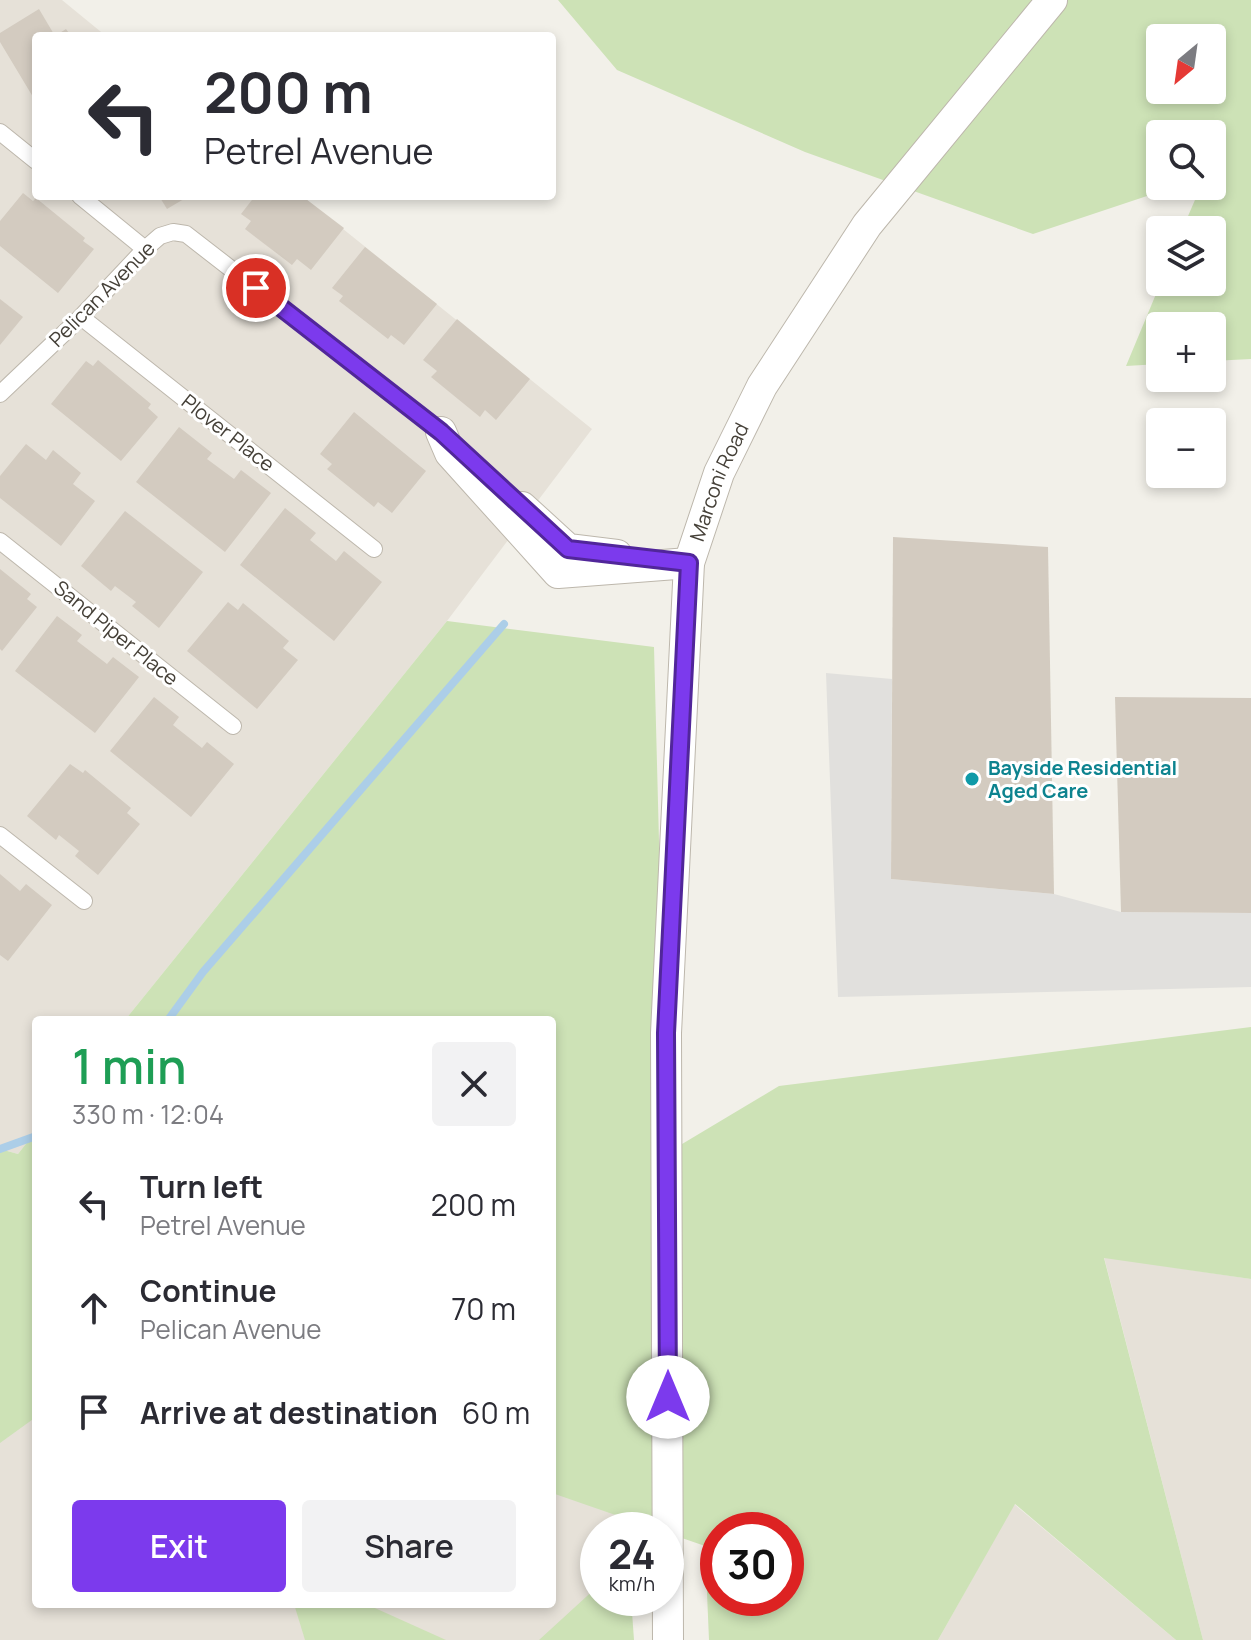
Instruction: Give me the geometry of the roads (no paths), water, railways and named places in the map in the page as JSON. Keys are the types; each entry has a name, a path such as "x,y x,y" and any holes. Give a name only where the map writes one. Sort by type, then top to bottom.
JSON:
{"street":[{"name":"Marconi Road","path":"668,1640 666,1033 689,563 719,473 762,386 867,225 1052,0"},
{"path":"441,432 450,453 558,573 689,563"}],"lane":[{"path":"0,132 32,158"},
{"path":"85,200 145,249"},
{"name":"Pelican Avenue","path":"0,394 81,317 145,249 160,236 173,232 186,234 441,432"},
{"name":"Plover Place","path":"81,317 374,549"},
{"name":"Sand Piper Place","path":"0,541 233,726"},
{"path":"0,835 84,901"}],"waterway":[{"path":"171,1016 203,972 504,624"},
{"path":"0,1149 32,1137"}],"place":[{"name":"Bayside Residential Aged Care","path":"972,779"}]}
